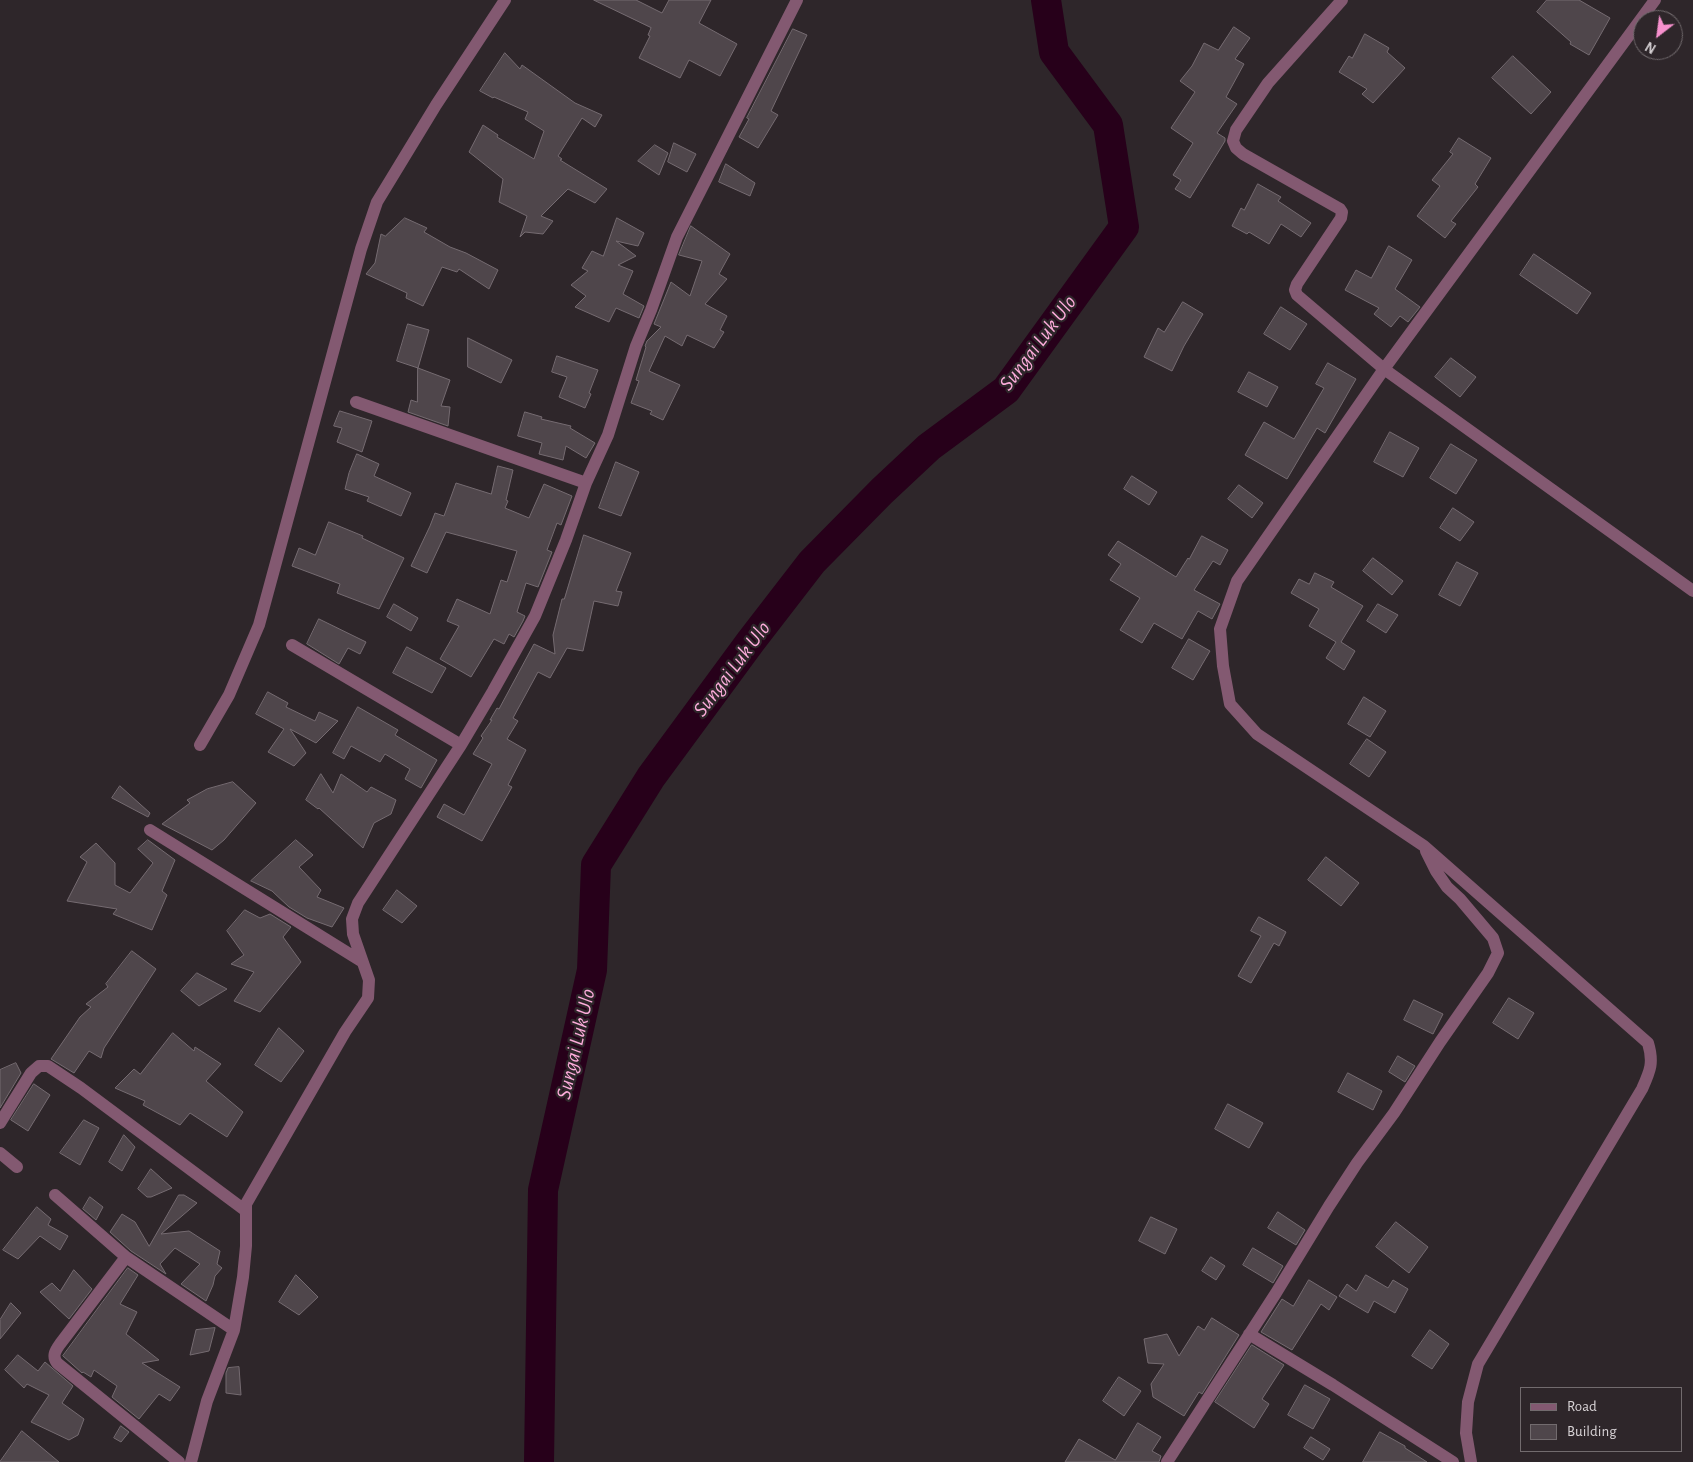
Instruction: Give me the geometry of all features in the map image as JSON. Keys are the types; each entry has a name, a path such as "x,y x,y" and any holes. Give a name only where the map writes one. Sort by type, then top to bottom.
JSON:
{"street":[{"path":"200,745 229,695 259,625 361,250 377,202 436,105 505,0"},
{"path":"191,1462 207,1401 234,1330 243,1277 246,1204 248,1197 345,1032 368,998 369,980 353,934 352,918 358,903 461,744 535,616 566,540 586,483 608,435 636,346 677,237 797,0"},
{"path":"1342,0 1268,83 1236,130 1233,141 1236,148 1243,154 1340,209 1342,212 1341,218 1297,284 1295,290 1297,295 1384,369 1693,591"},
{"path":"1471,1462 1466,1433 1468,1402 1478,1364 1642,1089 1652,1057 1648,1043 1424,846 1257,734 1230,704 1223,666 1220,629 1237,581 1384,369 1655,0"},
{"path":"356,402 586,483"},
{"path":"292,645 461,744"},
{"path":"150,830 361,961"},
{"path":"1167,1462 1356,1163 1394,1113 1488,973 1498,953 1493,938 1460,899 1447,887 1436,871 1424,846"},
{"path":"0,1123 31,1073 40,1066 48,1066 81,1088 246,1211"},
{"path":"0,1153 17,1167"},
{"path":"55,1195 126,1257 234,1330"},
{"path":"126,1257 60,1344 54,1354 55,1360 179,1462"},
{"path":"1249,1334 1453,1462"}],"building":[{"path":"594,0 636,0 662,13 669,0 711,0 699,23 737,44 720,76 689,60 680,78 639,58 650,36 648,35 651,28"},
{"path":"1547,0 1579,0 1610,18 1589,55 1570,44 1571,42 1537,12"},
{"path":"1234,27 1250,38 1235,59 1244,64 1226,97 1237,104 1217,133 1225,138 1225,141 1190,198 1175,189 1181,180 1173,175 1193,143 1171,128 1195,92 1180,81 1192,66 1204,43 1218,50"},
{"path":"793,29 807,35 771,111 778,115 758,148 739,137"},
{"path":"1365,34 1389,48 1387,52 1405,68 1373,103 1362,94 1367,89 1339,72 1349,56 1352,58"},
{"path":"505,53 520,69 522,65 575,103 602,115 595,127 582,118 558,156 562,159 560,160 607,189 595,203 568,189 541,216 553,221 543,234 525,232 520,237 527,216 499,202 503,179 469,152 483,125 498,135 497,137 534,159 544,131 525,119 528,112 480,91"},
{"path":"1513,56 1551,92 1531,114 1492,78"},
{"path":"1459,138 1491,158 1475,184 1478,187 1451,221 1456,224 1445,238 1417,216 1440,186 1432,180 1453,154 1450,152"},
{"path":"674,143 696,154 687,172 668,162"},
{"path":"655,145 668,153 659,175 638,161"},
{"path":"726,164 755,183 750,196 719,182"},
{"path":"1258,184 1281,197 1278,201 1311,223 1301,237 1281,224 1269,244 1249,232 1247,234 1232,226 1241,208 1244,210"},
{"path":"405,218 427,228 424,232 450,247 466,253 498,270 489,289 459,269 457,272 442,267 423,306 406,298 407,293 366,274 375,263 381,234 385,236"},
{"path":"617,218 644,233 638,246 616,241 636,256 618,265 633,271 623,294 644,306 639,318 616,308 609,322 575,307 586,296 571,285 588,271 582,268 592,251 603,256"},
{"path":"691,226 730,254 719,274 727,279 705,304 727,316 720,330 724,332 714,348 687,335 682,346 665,336 649,371 680,385 663,420 650,414 652,411 631,403 639,381 636,380 645,346 647,341 661,327 654,324 671,282 690,296 702,261 679,255"},
{"path":"1389,246 1412,260 1395,289 1420,307 1408,322 1400,316 1391,327 1374,314 1379,308 1345,290 1356,270 1371,278"},
{"path":"1534,254 1591,293 1577,314 1520,275"},
{"path":"1183,302 1203,314 1172,371 1144,357 1158,328 1164,332"},
{"path":"1281,307 1307,324 1290,350 1264,334"},
{"path":"408,324 429,330 418,368 397,361"},
{"path":"468,338 512,360 501,383 468,367"},
{"path":"557,356 598,370 585,408 559,397 567,377 552,372"},
{"path":"1451,358 1476,377 1460,397 1435,377"},
{"path":"1328,363 1356,379 1325,433 1317,428 1287,479 1245,455 1264,422 1294,439 1324,388 1316,384"},
{"path":"418,368 450,380 441,406 450,407 448,426 408,412 411,400 417,402"},
{"path":"1249,372 1278,387 1267,407 1238,392"},
{"path":"340,411 372,421 362,452 337,442 342,428 334,426"},
{"path":"525,412 542,417 541,419 571,426 570,428 595,443 586,458 566,446 563,460 539,454 542,443 518,436"},
{"path":"1390,432 1419,448 1403,477 1374,462"},
{"path":"1451,444 1477,460 1456,494 1430,478"},
{"path":"357,454 379,464 374,476 411,493 401,516 367,501 369,497 345,489"},
{"path":"616,462 639,472 621,516 599,508"},
{"path":"498,466 513,470 505,508 529,518 544,484 572,496 561,525 557,523 547,550 552,552 538,587 526,583 517,612 525,616 523,621 514,637 509,634 504,644 494,639 471,677 440,659 459,626 447,621 457,599 490,614 501,580 507,582 517,551 446,532 427,573 411,566 435,513 444,516 456,483 491,494"},
{"path":"1132,476 1157,492 1149,505 1124,489"},
{"path":"1239,485 1263,503 1252,518 1228,499"},
{"path":"1453,508 1474,522 1460,541 1440,528"},
{"path":"329,522 363,536 362,538 404,558 379,609 337,593 340,584 292,566 299,548 315,555"},
{"path":"584,535 631,553 616,591 622,592 618,606 594,601 583,651 567,648 550,678 538,672 513,718 518,721 507,739 526,750 508,785 512,787 482,841 437,817 444,804 464,815 492,764 473,754 483,738 481,736 492,720 490,720 497,708 499,709 534,644 555,654 553,635 562,599 564,599"},
{"path":"1202,536 1228,550 1220,565 1213,561 1194,590 1220,604 1212,619 1198,611 1182,639 1154,623 1142,643 1120,630 1140,598 1110,580 1121,564 1108,555 1118,541 1176,577"},
{"path":"1373,558 1403,581 1392,595 1363,571"},
{"path":"1457,562 1478,573 1460,606 1439,595"},
{"path":"1315,573 1334,582 1331,587 1363,606 1341,642 1355,651 1344,670 1326,658 1336,642 1309,626 1319,609 1291,593 1299,579 1309,584"},
{"path":"394,604 418,618 411,631 387,617"},
{"path":"1378,604 1398,615 1386,633 1367,621"},
{"path":"319,619 366,642 360,654 348,648 339,664 307,644"},
{"path":"1189,639 1210,651 1193,680 1172,668"},
{"path":"407,647 446,668 432,693 393,673"},
{"path":"268,692 288,703 286,707 315,721 319,712 338,721 316,743 290,729 306,753 294,766 268,752 284,729 256,714"},
{"path":"1364,697 1386,711 1370,737 1348,724"},
{"path":"358,707 398,730 395,735 437,760 421,788 405,779 410,769 385,754 380,762 351,746 344,759 333,753"},
{"path":"1367,739 1386,752 1369,777 1350,764"},
{"path":"321,774 333,793 341,774 367,792 371,787 396,800 391,814 374,823 363,848 319,808 306,800"},
{"path":"233,782 256,803 224,840 212,850 162,824 190,803 187,800 207,789"},
{"path":"120,786 150,813 148,817 112,798"},
{"path":"148,840 175,860 162,891 167,895 152,930 113,914 117,909 67,901 87,862 80,857 96,843 115,863 115,885 130,893 153,863 138,849"},
{"path":"296,840 313,855 299,867 321,890 317,897 344,908 332,927 307,918 289,907 272,891 251,881"},
{"path":"1326,857 1359,883 1341,906 1308,880"},
{"path":"397,890 417,906 402,923 383,910"},
{"path":"245,910 260,918 270,914 291,927 283,937 301,962 260,1012 234,1001 254,972 231,964 244,955 227,931"},
{"path":"1259,917 1286,932 1279,946 1274,943 1251,983 1238,976 1261,936 1251,931"},
{"path":"132,951 156,969 104,1048 101,1058 89,1051 74,1073 51,1059 80,1017 91,1007 86,1004 108,987 106,984"},
{"path":"197,973 227,989 199,1006 181,991"},
{"path":"1509,998 1534,1013 1518,1039 1493,1023"},
{"path":"1414,1000 1443,1014 1433,1034 1404,1020"},
{"path":"279,1028 304,1051 281,1082 255,1065"},
{"path":"173,1033 194,1051 195,1047 221,1064 206,1081 243,1112 227,1137 190,1113 180,1125 143,1105 145,1101 115,1088 134,1069 140,1074"},
{"path":"1398,1056 1415,1066 1405,1082 1389,1072"},
{"path":"16,1063 21,1073 0,1108 0,1070"},
{"path":"1348,1073 1382,1091 1373,1110 1338,1092"},
{"path":"34,1084 50,1095 28,1131 11,1120"},
{"path":"1228,1104 1263,1123 1249,1148 1215,1129"},
{"path":"84,1120 99,1128 80,1165 60,1153"},
{"path":"124,1135 135,1147 122,1171 109,1162"},
{"path":"151,1169 172,1188 151,1197 147,1197 138,1189"},
{"path":"179,1195 184,1195 197,1203 161,1234 189,1231 220,1251 217,1264 222,1268 215,1276 206,1301 181,1284 200,1264 175,1248 160,1264 166,1274 131,1251 110,1232 122,1214 135,1222 149,1246"},
{"path":"90,1197 103,1207 96,1220 83,1209"},
{"path":"37,1207 51,1219 48,1225 68,1236 60,1250 40,1236 18,1259 3,1250"},
{"path":"1278,1212 1305,1230 1296,1245 1268,1228"},
{"path":"1151,1217 1177,1229 1165,1254 1139,1241"},
{"path":"1396,1222 1428,1247 1409,1273 1376,1247"},
{"path":"1253,1248 1283,1266 1273,1283 1243,1265"},
{"path":"1211,1257 1225,1266 1216,1280 1202,1271"},
{"path":"128,1268 138,1275 120,1304 137,1312 126,1334 159,1360 142,1363 180,1387 170,1401 159,1394 139,1419 112,1397 117,1386 94,1370 91,1377 82,1373 63,1356"},
{"path":"74,1270 92,1289 69,1319 40,1292 52,1283 60,1291"},
{"path":"296,1275 318,1297 299,1315 279,1302"},
{"path":"1366,1275 1388,1288 1393,1280 1408,1289 1395,1313 1374,1301 1368,1313 1339,1296 1347,1284 1356,1291"},
{"path":"1309,1280 1337,1297 1329,1310 1321,1304 1292,1350 1261,1332 1282,1299 1293,1306"},
{"path":"11,1303 21,1313 0,1339 0,1320"},
{"path":"1212,1318 1239,1335 1202,1394 1199,1392 1184,1416 1153,1397 1151,1384 1164,1364 1148,1363 1144,1339 1167,1334 1179,1356 1198,1326 1204,1330"},
{"path":"215,1328 209,1351 190,1355 196,1330"},
{"path":"1430,1330 1449,1344 1432,1369 1412,1356"},
{"path":"1252,1345 1284,1365 1262,1399 1269,1404 1254,1428 1215,1402"},
{"path":"18,1355 38,1371 45,1362 73,1386 62,1403 84,1419 78,1435 69,1440 31,1422 49,1395 27,1384 24,1388 5,1370"},
{"path":"239,1367 241,1395 226,1393 226,1373 228,1368"},
{"path":"1119,1377 1141,1391 1124,1416 1103,1401"},
{"path":"1305,1385 1330,1399 1313,1429 1288,1415"},
{"path":"1138,1423 1161,1437 1152,1451 1161,1456 1159,1462 1065,1462 1079,1439 1115,1460"},
{"path":"121,1426 129,1432 121,1442 114,1438"},
{"path":"22,1431 59,1462 0,1462"},
{"path":"1380,1432 1405,1446 1405,1448 1427,1462 1363,1462"},
{"path":"1311,1437 1330,1449 1323,1460 1304,1448"}],"waterway":[{"name":"Sungai Luk Ulo","path":"539,1462 543,1190 592,970 596,865 651,777 812,562 882,491 929,447 1006,390 1124,227 1108,125 1054,52 1046,0"}]}
